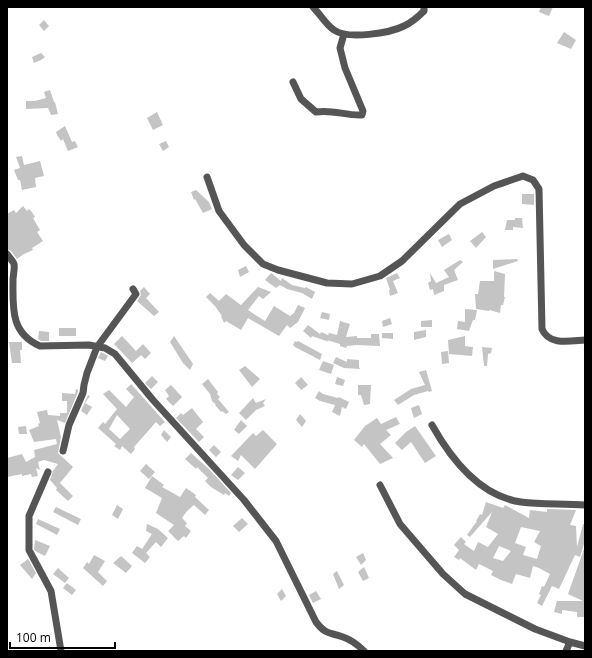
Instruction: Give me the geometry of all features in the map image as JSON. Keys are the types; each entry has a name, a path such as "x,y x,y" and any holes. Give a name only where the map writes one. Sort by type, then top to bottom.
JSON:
{"street":[{"path":"313,7 335,31 349,36 392,31 405,26 416,20 424,10 424,7"},
{"path":"293,82 301,98 316,112 327,110 353,115 362,115 363,111 345,68 340,48 344,34"},
{"path":"207,177 218,212 244,245 263,264 278,270 327,283 352,284 380,276 402,261 460,204 494,186 523,176 534,180 540,189 542,330 545,337 562,342 585,340"},
{"path":"7,254 10,265 14,319 25,336 40,346 89,345 105,348 115,354 153,400 244,500 276,541 316,622 322,630 356,643 364,651"},
{"path":"63,451 70,425 83,393 87,373 97,347 136,294 133,289"},
{"path":"432,425 456,463 471,478 492,492 504,498 521,502 585,505"},
{"path":"48,472 29,516 29,550 51,591 61,651"},
{"path":"380,485 400,524 443,574 465,594 535,629 585,646"},
{"path":"566,651 570,642"}],"building":[{"path":"541,7 553,7 549,16 539,12"},
{"path":"44,20 49,26 44,31 39,25"},
{"path":"564,32 576,40 571,49 557,43"},
{"path":"41,53 45,57 34,63 32,57"},
{"path":"50,90 58,114 51,115 48,108 26,109 26,101 35,101 46,98 44,92"},
{"path":"157,112 163,125 153,130 147,118"},
{"path":"65,126 72,142 75,141 78,147 68,151 63,139 61,141 56,132"},
{"path":"166,141 169,147 163,151 159,144"},
{"path":"22,156 24,165 40,161 44,176 35,178 36,187 22,190 20,180 18,180 14,170 20,168 16,157"},
{"path":"196,190 209,202 212,209 203,213 195,199 194,200 191,192"},
{"path":"522,194 534,194 534,205 522,204"},
{"path":"23,206 27,211 29,209 35,217 33,218 40,230 37,232 43,241 32,248 33,250 17,259 11,251 7,249 7,214 14,210 16,213"},
{"path":"515,218 522,218 523,228 513,227 513,230 505,230 507,220 515,220"},
{"path":"482,232 486,237 476,248 470,241"},
{"path":"449,234 452,240 442,247 438,240"},
{"path":"517,259 518,261 493,269 493,260"},
{"path":"460,260 463,262 454,270 458,280 444,285 444,291 434,295 433,289 430,290 428,283 431,281 430,273 436,283 449,277 444,270"},
{"path":"246,266 249,272 240,277 238,270"},
{"path":"494,271 505,274 505,297 503,305 501,305 500,313 476,309 475,294 478,294 480,281 494,281"},
{"path":"271,273 281,281 282,278 292,285 306,287 315,292 312,299 302,293 287,289 280,285 276,288 265,280"},
{"path":"397,273 400,278 393,281 398,293 390,296 390,290 386,278"},
{"path":"144,287 150,294 146,298 159,312 154,316 137,301 141,295 140,291"},
{"path":"258,287 271,292 263,299 259,296 248,310 265,321 274,306 290,316 294,313 298,305 305,308 298,322 290,328 287,325 279,336 248,318 241,330 226,321 224,323 222,316 206,297 210,293 219,301 226,294 241,305"},
{"path":"465,309 477,310 475,320 473,320 469,331 457,329 458,321 465,322"},
{"path":"322,312 330,314 329,320 320,318"},
{"path":"390,318 392,324 383,327 382,321"},
{"path":"432,320 432,327 421,327 421,321"},
{"path":"340,321 350,324 346,337 357,336 357,338 371,338 371,334 379,334 380,346 356,345 347,346 346,348 340,346 340,344 327,340 329,342 312,336 311,338 303,331 308,325 320,334 321,332 328,335 329,333 337,335"},
{"path":"59,328 76,328 76,336 59,336"},
{"path":"426,330 426,337 414,340 414,332"},
{"path":"39,331 49,332 49,341 41,341 38,339"},
{"path":"382,333 393,333 393,339 382,338"},
{"path":"122,336 136,351 143,344 151,353 145,359 141,355 132,363 114,344"},
{"path":"174,336 193,364 190,370 183,363 170,342"},
{"path":"465,336 465,346 473,347 472,356 449,354 448,340"},
{"path":"295,341 298,341 322,354 320,360 295,347 293,345"},
{"path":"9,342 22,342 22,350 20,350 21,363 12,363"},
{"path":"482,347 492,348 491,353 488,354 487,366 484,366"},
{"path":"448,351 449,363 442,364 441,352"},
{"path":"101,352 108,356 105,361 98,358"},
{"path":"336,357 347,362 347,359 359,360 360,369 344,368 333,363"},
{"path":"323,361 334,365 331,374 319,370"},
{"path":"245,366 260,379 252,387 239,370"},
{"path":"426,370 432,391 414,395 398,405 394,400 411,389 425,385 419,372"},
{"path":"152,376 158,382 151,389 145,383"},
{"path":"301,377 308,385 301,390 295,383"},
{"path":"337,377 345,380 343,386 335,384"},
{"path":"208,379 218,392 217,394 220,397 218,399 229,412 226,414 222,411 221,412 215,405 210,394 202,384"},
{"path":"131,384 165,422 160,426 156,422 134,447 135,449 131,454 122,446 120,450 114,446 116,444 98,428 103,422 105,424 117,409 103,394 109,390 126,407 134,397 126,389","holes":["117,415 130,429 120,439 109,429"]},
{"path":"171,385 182,397 173,406 166,399 169,396 165,390"},
{"path":"358,385 371,385 370,404 364,405 361,395 358,395"},
{"path":"76,389 78,392 65,423 57,420 61,437 58,453 73,467 60,483 73,496 68,501 56,490 57,488 50,480 53,471 58,464 44,460 38,462 40,470 36,468 38,476 32,477 31,474 22,476 22,474 7,477 7,458 22,454 26,462 35,457 34,450 57,444 56,439 34,442 29,430 39,426 38,424 40,423 37,412 47,410 48,415 60,416 60,413 67,413 67,401 62,401 62,393 75,394"},
{"path":"319,391 323,394 339,397 349,402 346,409 342,407 340,416 332,412 335,405 315,398"},
{"path":"88,395 90,396 85,403 92,407 87,415 81,411"},
{"path":"253,398 256,403 266,399 263,403 265,406 256,410 246,420 239,413"},
{"path":"419,405 422,414 414,418 411,408"},
{"path":"192,408 203,422 196,429 204,437 199,442 176,418 181,413 183,415"},
{"path":"300,414 306,421 302,427 296,420"},
{"path":"396,417 400,424 386,430 391,435 380,444 393,458 380,464 364,444 362,447 354,440 365,426 377,418 381,424"},
{"path":"241,420 247,426 239,434 234,430"},
{"path":"26,426 27,434 19,434 18,427"},
{"path":"415,426 436,456 425,463 411,442 402,450 395,443 406,432"},
{"path":"164,430 171,437 167,442 161,435"},
{"path":"263,430 277,444 255,469 241,455 238,461 231,456 253,433 256,436"},
{"path":"214,445 221,452 216,457 209,450"},
{"path":"191,453 210,470 231,493 229,496 225,493 224,495 211,487 205,481 208,478 197,467 196,469 185,459"},
{"path":"146,464 155,472 149,479 140,471"},
{"path":"238,467 245,473 238,480 231,475"},
{"path":"152,476 164,485 162,487 180,497 186,488 196,495 195,497 209,510 205,515 194,505 187,511 182,518 187,523 185,526 191,531 186,538 184,536 178,541 168,531 174,525 156,513 162,498 145,488"},
{"path":"486,502 503,508 505,505 529,518 530,510 547,512 547,509 576,510 570,525 576,526 577,547 583,524 585,524 585,544 580,557 575,555 559,589 552,586 542,606 537,603 541,595 539,594 542,586 544,587 550,574 533,566 530,578 516,574 512,584 491,575 493,571 479,564 476,570 460,558 459,560 454,557 459,550 454,545 461,537 466,542 464,544 474,551 478,542 488,547 498,534 486,527 492,512 470,537 467,535 480,514 482,515","holes":["521,527 540,531 534,542 541,546 537,559 523,555 526,547 515,543","499,546 511,551 503,561 493,558"]},
{"path":"117,505 123,509 118,519 112,515"},
{"path":"56,507 81,519 78,525 53,512"},
{"path":"242,518 248,524 239,532 233,526"},
{"path":"38,519 60,529 57,535 36,524"},
{"path":"147,524 158,529 168,538 161,547 156,542 146,553 150,557 145,563 132,553 137,546 142,549 152,534 146,531"},
{"path":"35,540 50,546 45,556 35,551"},
{"path":"584,549 585,617 577,617 577,612 562,610 562,614 554,612 557,601 583,601 568,594"},
{"path":"363,553 366,560 361,565 356,557"},
{"path":"94,555 105,561 98,572 107,581 103,586 83,568 87,562 89,564"},
{"path":"121,556 132,566 126,573 113,563"},
{"path":"28,559 36,573 32,579 20,565"},
{"path":"364,567 369,578 363,581 358,572"},
{"path":"58,568 69,578 65,583 53,574"},
{"path":"337,571 344,585 339,589 333,574"},
{"path":"67,583 76,590 72,595 63,588"},
{"path":"282,589 286,596 281,601 277,594"},
{"path":"316,591 321,599 313,603 309,595"}]}
